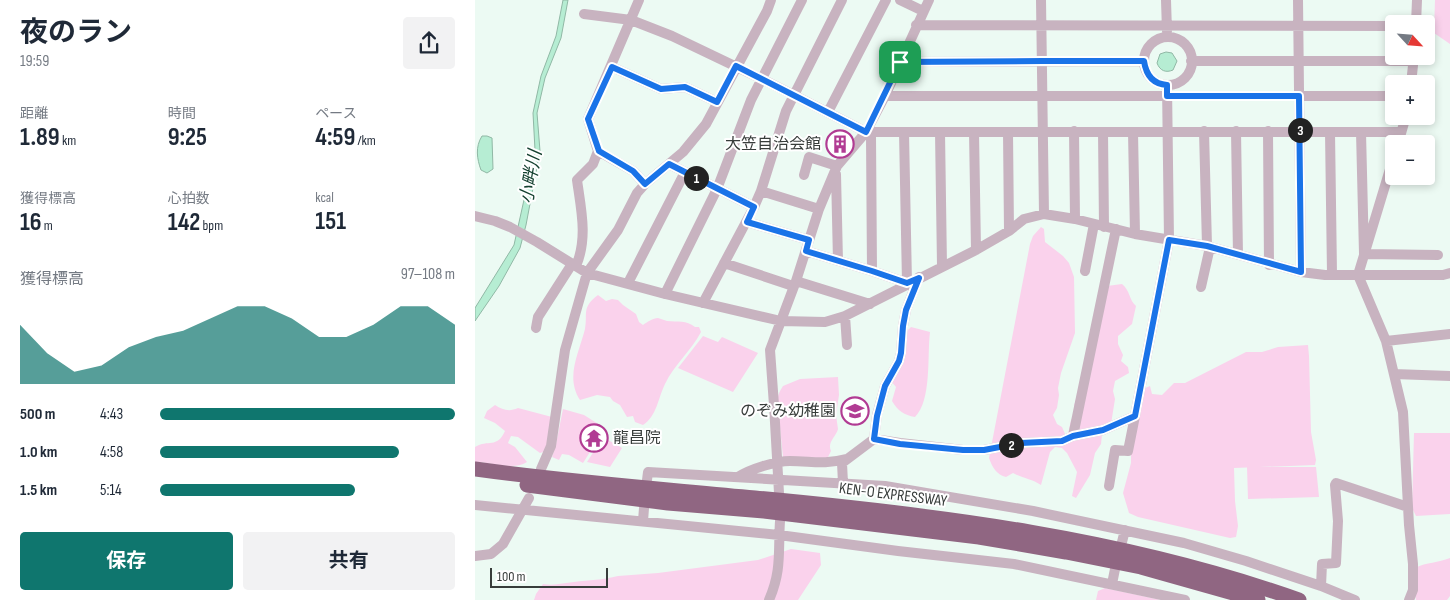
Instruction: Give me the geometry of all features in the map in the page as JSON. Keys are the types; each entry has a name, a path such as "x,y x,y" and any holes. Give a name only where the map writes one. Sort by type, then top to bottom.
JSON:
{"highway":[{"name":"KEN-O EXPRESSWAY","path":"475,469 898,513 1006,527 1073,539 1190,567 1266,588 1299,600"},
{"name":"KEN-O EXPRESSWAY","path":"475,479 668,503 764,511 979,537 1141,567 1258,600"}],"street":[{"path":"639,0 612,67 588,119 599,151 633,171 645,184"},
{"path":"541,469 551,446 565,350 587,273 618,230 637,194 645,184 694,140 706,124 767,11 771,0"},
{"path":"665,294 717,189 751,100 802,0"},
{"path":"703,303 754,207 787,111 842,0"},
{"path":"828,112 886,0"},
{"path":"899,0 923,11"},
{"path":"779,493 770,350 795,283 819,209 836,168 866,132 885,96 929,0"},
{"path":"1041,0 1044,214"},
{"path":"1166,0 1167,38"},
{"path":"1298,0 1301,272"},
{"path":"1416,15 1417,0"},
{"path":"584,14 631,20 672,36 795,95 871,136 872,271"},
{"path":"917,25 1385,26"},
{"path":"1167,38 1174,38 1187,47 1191,61 1190,68 1182,81 1167,85 1160,84 1148,76 1144,61 1148,48 1153,42 1167,38"},
{"path":"1191,61 1299,62 1385,60"},
{"path":"900,62 1144,61"},
{"path":"612,67 661,89 685,87 717,102"},
{"path":"1109,486 1115,450 1128,451 1169,240 1167,85"},
{"path":"885,96 1385,96"},
{"path":"1400,135 1403,125"},
{"path":"866,132 878,130 905,132 1401,132"},
{"path":"1074,131 1075,219"},
{"path":"1201,287 1208,247 1204,131"},
{"path":"905,132 907,283"},
{"path":"940,132 941,266"},
{"path":"974,132 976,250"},
{"path":"1008,132 1009,231"},
{"path":"1085,271 1099,225 1103,132"},
{"path":"1133,132 1135,234"},
{"path":"1236,132 1237,256"},
{"path":"1267,132 1269,265"},
{"path":"1330,132 1332,274"},
{"path":"1361,132 1364,254"},
{"path":"536,328 538,317 581,252 583,230 577,180 593,164 599,151"},
{"path":"804,175 809,157 836,168"},
{"path":"669,164 754,207"},
{"path":"836,168 838,261"},
{"path":"629,284 685,172"},
{"path":"1385,185 1358,275 1386,341 1404,419 1408,508 1413,564 1413,590 1409,600"},
{"path":"761,191 819,209"},
{"path":"475,216 495,221 510,228 587,273 665,294 781,321 825,322 845,316 871,304 907,283 976,250 1009,231 1023,220 1044,214 1075,219 1135,234 1208,247 1269,265 1301,272 1358,275 1443,275 1450,273"},
{"path":"747,222 809,240"},
{"path":"1073,436 1116,229"},
{"path":"806,251 907,283"},
{"path":"1364,254 1439,255"},
{"path":"723,263 871,304"},
{"path":"737,477 746,472 789,461 829,464 846,459 866,447 874,439 877,416 885,386 899,361 901,353 906,310 919,278"},
{"path":"845,316 847,345"},
{"path":"1386,341 1450,334"},
{"path":"1394,374 1450,376"},
{"path":"874,439 927,446 984,450 1021,443 1062,441 1073,436 1103,430 1135,416"},
{"path":"843,482 842,466 846,459"},
{"path":"647,480 648,472 843,482 885,486 1033,510 1184,543 1321,586 1355,600"},
{"path":"1321,586 1322,564 1336,563 1338,521 1335,484 1337,483 1408,508"},
{"path":"475,556 491,554 503,544 529,498"},
{"path":"475,505 779,535 1014,564 1185,600"},
{"path":"643,522 644,508"},
{"path":"769,600 776,584 779,570 779,521"},
{"path":"1122,542 1125,530"},
{"path":"1112,584 1115,570"}],"shaded area":[{"path":"1435,0 1450,0 1450,44 1435,34"},
{"path":"1041,227 1044,229 1045,242 1069,263 1074,277 1075,333 1061,373 1057,408 1053,415 1066,436 1071,420 1077,411 1074,406 1107,286 1122,284 1127,289 1136,306 1132,324 1118,336 1118,344 1123,355 1121,361 1128,367 1129,373 1115,381 1113,391 1115,399 1111,424 1102,434 1101,444 1095,453 1090,475 1076,498 1072,496 1077,472 1067,453 1062,448 1055,447 1050,452 1041,485 1013,473 1006,477 1003,476 995,470 989,458 1030,244 1033,236"},
{"path":"598,295 606,301 618,300 636,314 639,322 643,325 652,319 658,318 688,323 699,327 701,332 669,377 654,412 643,425 635,422 633,416 627,417 620,405 610,397 597,395 580,400 576,391 573,374 585,329 586,311 589,304"},
{"path":"911,327 930,332 926,389 924,400 915,417 899,410 892,401 896,387 891,381 906,332"},
{"path":"703,336 718,342 722,337 758,353 733,392 678,368"},
{"path":"1308,345 1311,432 1316,460 1315,465 1234,468 1238,526 1236,537 1230,538 1138,517 1129,513 1123,493 1131,463 1131,449 1143,389 1150,386 1152,394 1162,395 1174,383 1185,383 1246,352 1262,352 1278,347"},
{"path":"838,377 839,395 836,415 838,429 831,442 831,451 826,461 783,457 779,418 781,408 778,400 783,386 800,379"},
{"path":"495,405 506,410 518,408 552,417 546,451 540,453 518,437 511,436 508,443 515,447 527,462 521,465 508,466 475,462 475,447 499,440 505,431 495,423 484,418 487,411"},
{"path":"563,409 584,415 603,427 602,429 604,430 583,463 569,455 562,454 559,460 552,457"},
{"path":"1414,433 1450,433 1450,514 1416,516 1412,508"},
{"path":"603,437 622,448 610,467 587,462"},
{"path":"1247,467 1316,467 1319,497 1248,499"},
{"path":"791,549 820,553 821,565 798,600 534,600 543,584 551,585 758,560"},
{"path":"1450,558 1450,596 1447,600 1416,600 1413,586 1415,568"},
{"path":"1105,588 1161,600 1096,600 1098,591"}],"water":[{"name":"小畔川","path":"563,0 568,0 561,38 545,78 537,113 540,151 520,248 499,286 475,321 475,308 514,245 535,150 533,113 541,76 556,36"},
{"path":"1172,53 1177,61 1173,70 1170,71 1162,70 1157,63 1160,54"},
{"path":"482,136 492,138 493,169 487,173 481,170 478,157 478,144"}],"place":[{"name":"大笠自治会館","path":"840,144"},
{"name":"のぞみ幼稚園","path":"855,411"},
{"name":"龍昌院","path":"594,438"}],"route":[{"path":"1144,61 1148,76 1160,84 1167,85 1167,96 1299,96 1301,272 1269,265 1207,246 1169,240 1145,354 1135,416 1103,430 1073,436 1062,441 1021,443 984,450 900,444 874,439 877,416 885,386 899,361 901,353 906,310 919,278 907,283 806,251 809,240 747,222 754,207 669,164 645,184 633,171 599,151 588,119 612,67 661,89 685,87 717,102 736,66 866,132 900,62 1144,61"}]}
